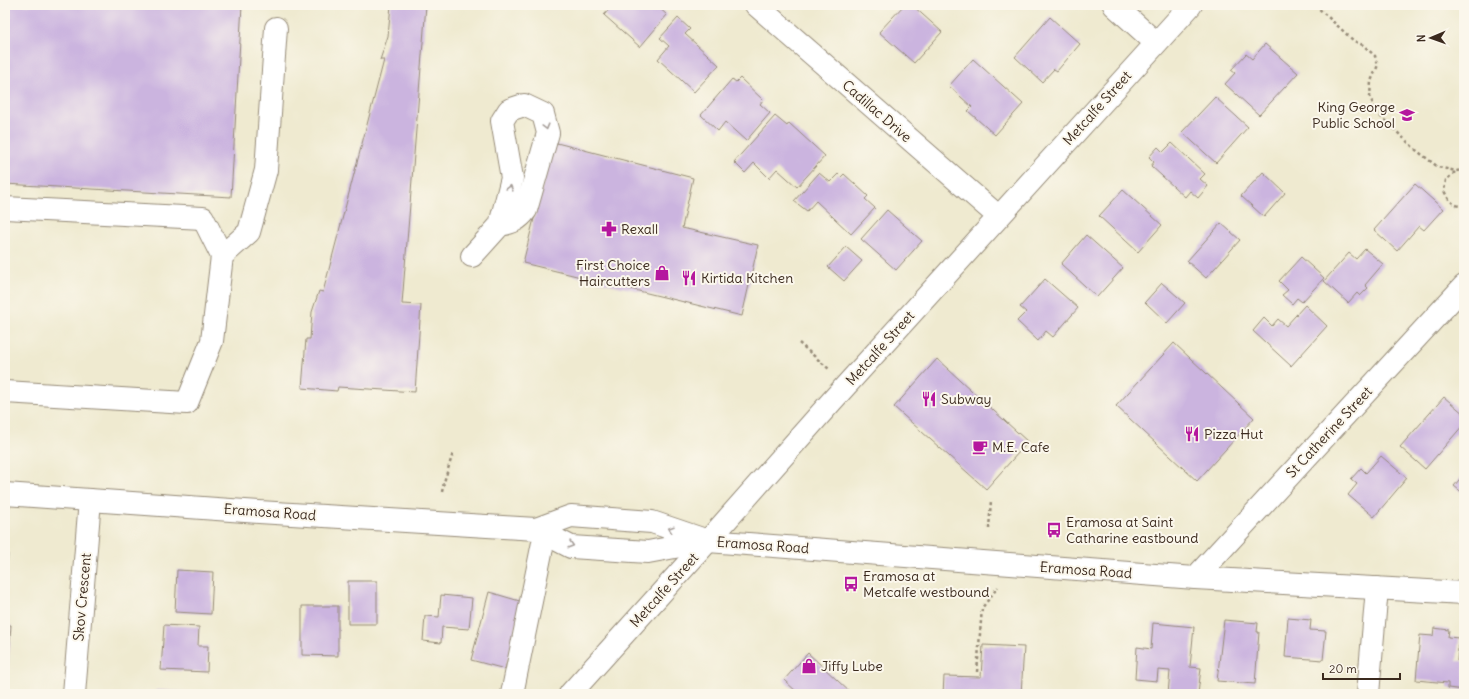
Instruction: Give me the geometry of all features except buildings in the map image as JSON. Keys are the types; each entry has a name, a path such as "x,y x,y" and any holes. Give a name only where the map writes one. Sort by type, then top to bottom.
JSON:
{"street":[{"name":"Cadillac Drive","path":"756,5 999,218"},
{"path":"1114,5 1156,43"},
{"name":"Metcalfe Street","path":"570,694 828,405 1191,5"},
{"path":"222,256 249,232 266,170 276,28"},
{"path":"472,256 500,225 512,178 502,120 509,110 524,106 543,114 548,133 526,210 522,216 514,222 500,225"},
{"path":"5,208 203,218 222,256 212,342 187,403 5,392"},
{"name":"St Catherine Street","path":"1195,578 1464,286"},
{"name":"Eramosa Road","path":"5,494 540,531 570,547 648,552 708,541"},
{"name":"Skov Crescent","path":"74,694 90,500"},
{"name":"Eramosa Road","path":"540,531 571,516 652,522 708,541 1195,578 1464,593"},
{"path":"512,694 540,531"},
{"path":"1368,694 1377,588"}],"path":[{"path":"1315,5 1354,41 1364,45 1376,56 1378,65 1371,80 1370,97 1377,113 1416,150 1438,167 1456,171 1464,170"},
{"path":"1456,171 1446,180 1444,191 1450,202 1458,206 1464,206"},
{"path":"799,343 830,370"},
{"path":"442,492 453,453"},
{"path":"989,530 991,500"},
{"path":"977,672 982,608 1016,564"}],"place":[{"name":"King George Public School","path":"1407,115"},
{"name":"Rexall","path":"609,229"},
{"name":"First Choice Haircutters","path":"662,273"},
{"name":"Kirtida Kitchen","path":"689,278"},
{"name":"Subway","path":"929,399"},
{"name":"Pizza Hut","path":"1192,434"},
{"name":"M.E. Cafe","path":"980,447"},
{"name":"Eramosa at Saint Catharine eastbound","path":"1054,530"},
{"name":"Eramosa at Metcalfe westbound","path":"851,584"},
{"name":"Jiffy Lube","path":"809,666"}]}
